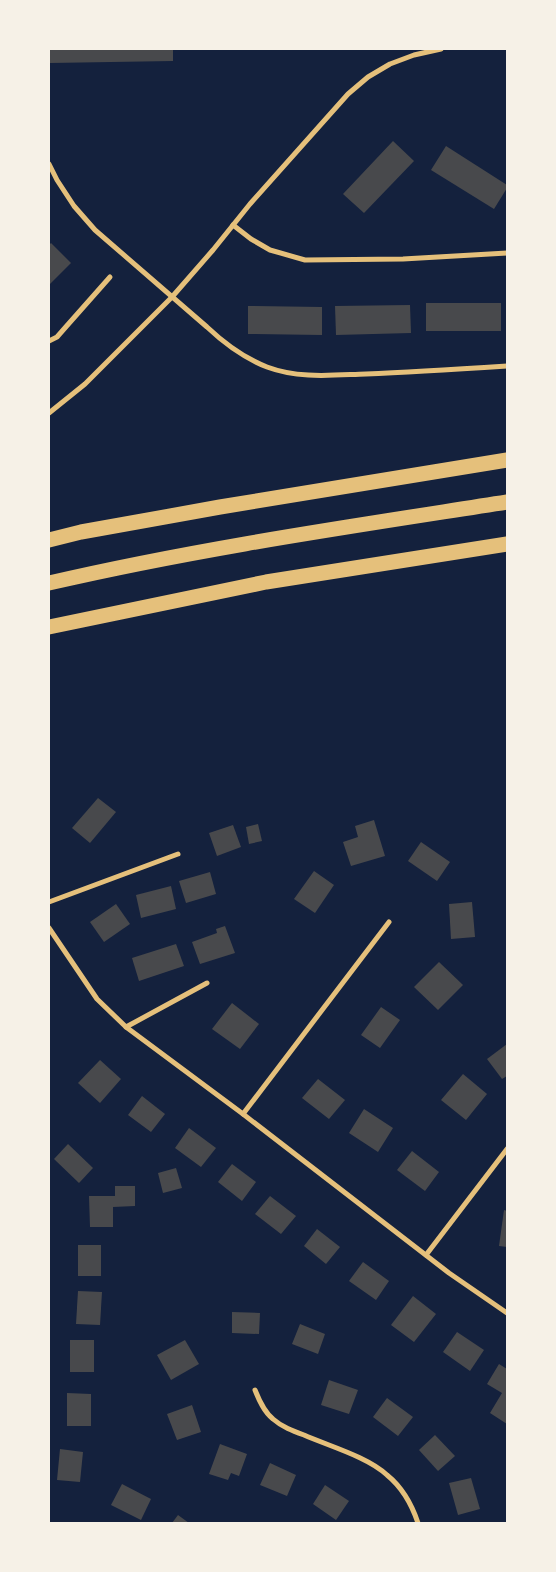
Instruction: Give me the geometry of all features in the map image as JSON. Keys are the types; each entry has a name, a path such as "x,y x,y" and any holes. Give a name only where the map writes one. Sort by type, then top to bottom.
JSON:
{"highway":[{"path":"49,540 81,532 220,507 507,460"},
{"path":"49,583 239,544 507,502"},
{"path":"49,627 266,582 507,544"}],"street":[{"path":"49,413 85,384 172,297 269,182 348,94 360,84 400,60 441,49"},
{"path":"49,164 71,201 95,230 225,344 246,358 268,368 292,374 312,376 507,366"},
{"path":"234,225 250,240 270,250 304,260 403,259 507,253"},
{"path":"49,341 57,337 64,330 110,277"},
{"path":"49,902 178,854"},
{"path":"243,1114 389,922"},
{"path":"49,928 97,999 126,1027 243,1114 426,1255 507,1313"},
{"path":"126,1027 207,983"},
{"path":"426,1255 507,1148"},
{"path":"254,1390 272,1419 288,1429 370,1463 386,1474 400,1488 411,1504 418,1523"}],"building":[{"path":"50,49 173,49 173,61 50,63"},
{"path":"393,141 414,161 364,213 343,194"},
{"path":"446,146 507,185 494,209 431,170"},
{"path":"51,243 71,263 49,285 49,245"},
{"path":"426,303 501,303 501,331 426,331"},
{"path":"410,305 411,333 336,335 335,306"},
{"path":"248,306 322,307 322,335 248,334"},
{"path":"98,798 116,812 90,843 72,828"},
{"path":"374,820 385,856 351,866 343,842 358,837 355,826"},
{"path":"258,824 262,841 249,844 246,827"},
{"path":"233,825 241,847 217,856 209,833"},
{"path":"421,842 450,862 437,881 408,861"},
{"path":"314,871 334,885 315,913 294,899"},
{"path":"210,872 216,894 186,903 179,881"},
{"path":"171,886 176,909 141,918 136,895"},
{"path":"472,902 475,937 451,939 449,904"},
{"path":"116,904 130,924 104,942 90,922"},
{"path":"225,926 235,953 200,964 192,942 217,933 216,929"},
{"path":"176,944 184,966 139,981 132,958"},
{"path":"439,962 463,985 438,1010 414,987"},
{"path":"232,1003 259,1024 240,1049 212,1029"},
{"path":"381,1007 400,1020 380,1048 361,1035"},
{"path":"507,1044 507,1076 502,1079 487,1059"},
{"path":"100,1060 121,1079 100,1103 78,1083"},
{"path":"463,1074 487,1094 466,1120 441,1100"},
{"path":"318,1079 345,1100 329,1119 302,1098"},
{"path":"142,1096 165,1114 151,1132 128,1115"},
{"path":"364,1109 393,1128 378,1152 349,1133"},
{"path":"189,1128 216,1148 201,1167 175,1148"},
{"path":"68,1144 93,1168 79,1183 54,1159"},
{"path":"412,1151 439,1172 425,1191 397,1170"},
{"path":"232,1164 256,1182 242,1201 218,1182"},
{"path":"176,1168 182,1188 163,1193 158,1173"},
{"path":"115,1186 135,1186 135,1206 113,1207 113,1227 90,1227 89,1196 115,1196"},
{"path":"270,1196 296,1216 281,1234 255,1214"},
{"path":"504,1210 507,1211 507,1247 499,1246"},
{"path":"317,1229 340,1247 326,1264 304,1246"},
{"path":"78,1245 101,1245 101,1276 78,1276"},
{"path":"363,1262 389,1281 376,1300 349,1281"},
{"path":"78,1291 102,1292 100,1325 76,1324"},
{"path":"413,1296 436,1314 414,1342 391,1325"},
{"path":"232,1312 260,1313 259,1334 232,1333"},
{"path":"300,1324 325,1334 318,1354 292,1344"},
{"path":"457,1332 484,1350 470,1371 443,1352"},
{"path":"70,1340 94,1340 94,1372 70,1372"},
{"path":"185,1340 199,1364 171,1380 157,1355"},
{"path":"499,1364 507,1369 507,1424 490,1413 502,1393 487,1384"},
{"path":"329,1380 358,1390 349,1414 321,1405"},
{"path":"67,1393 91,1394 91,1426 67,1426"},
{"path":"387,1398 413,1417 398,1436 373,1417"},
{"path":"192,1405 201,1432 177,1440 167,1414"},
{"path":"435,1435 455,1456 438,1471 419,1450"},
{"path":"220,1444 247,1454 239,1476 231,1473 228,1480 209,1474"},
{"path":"60,1449 83,1452 80,1482 57,1480"},
{"path":"270,1463 296,1475 287,1496 260,1485"},
{"path":"471,1478 480,1509 458,1515 449,1483"},
{"path":"122,1484 151,1499 141,1520 111,1505"},
{"path":"325,1485 349,1501 336,1520 313,1504"},
{"path":"178,1515 189,1523 172,1523"}]}
